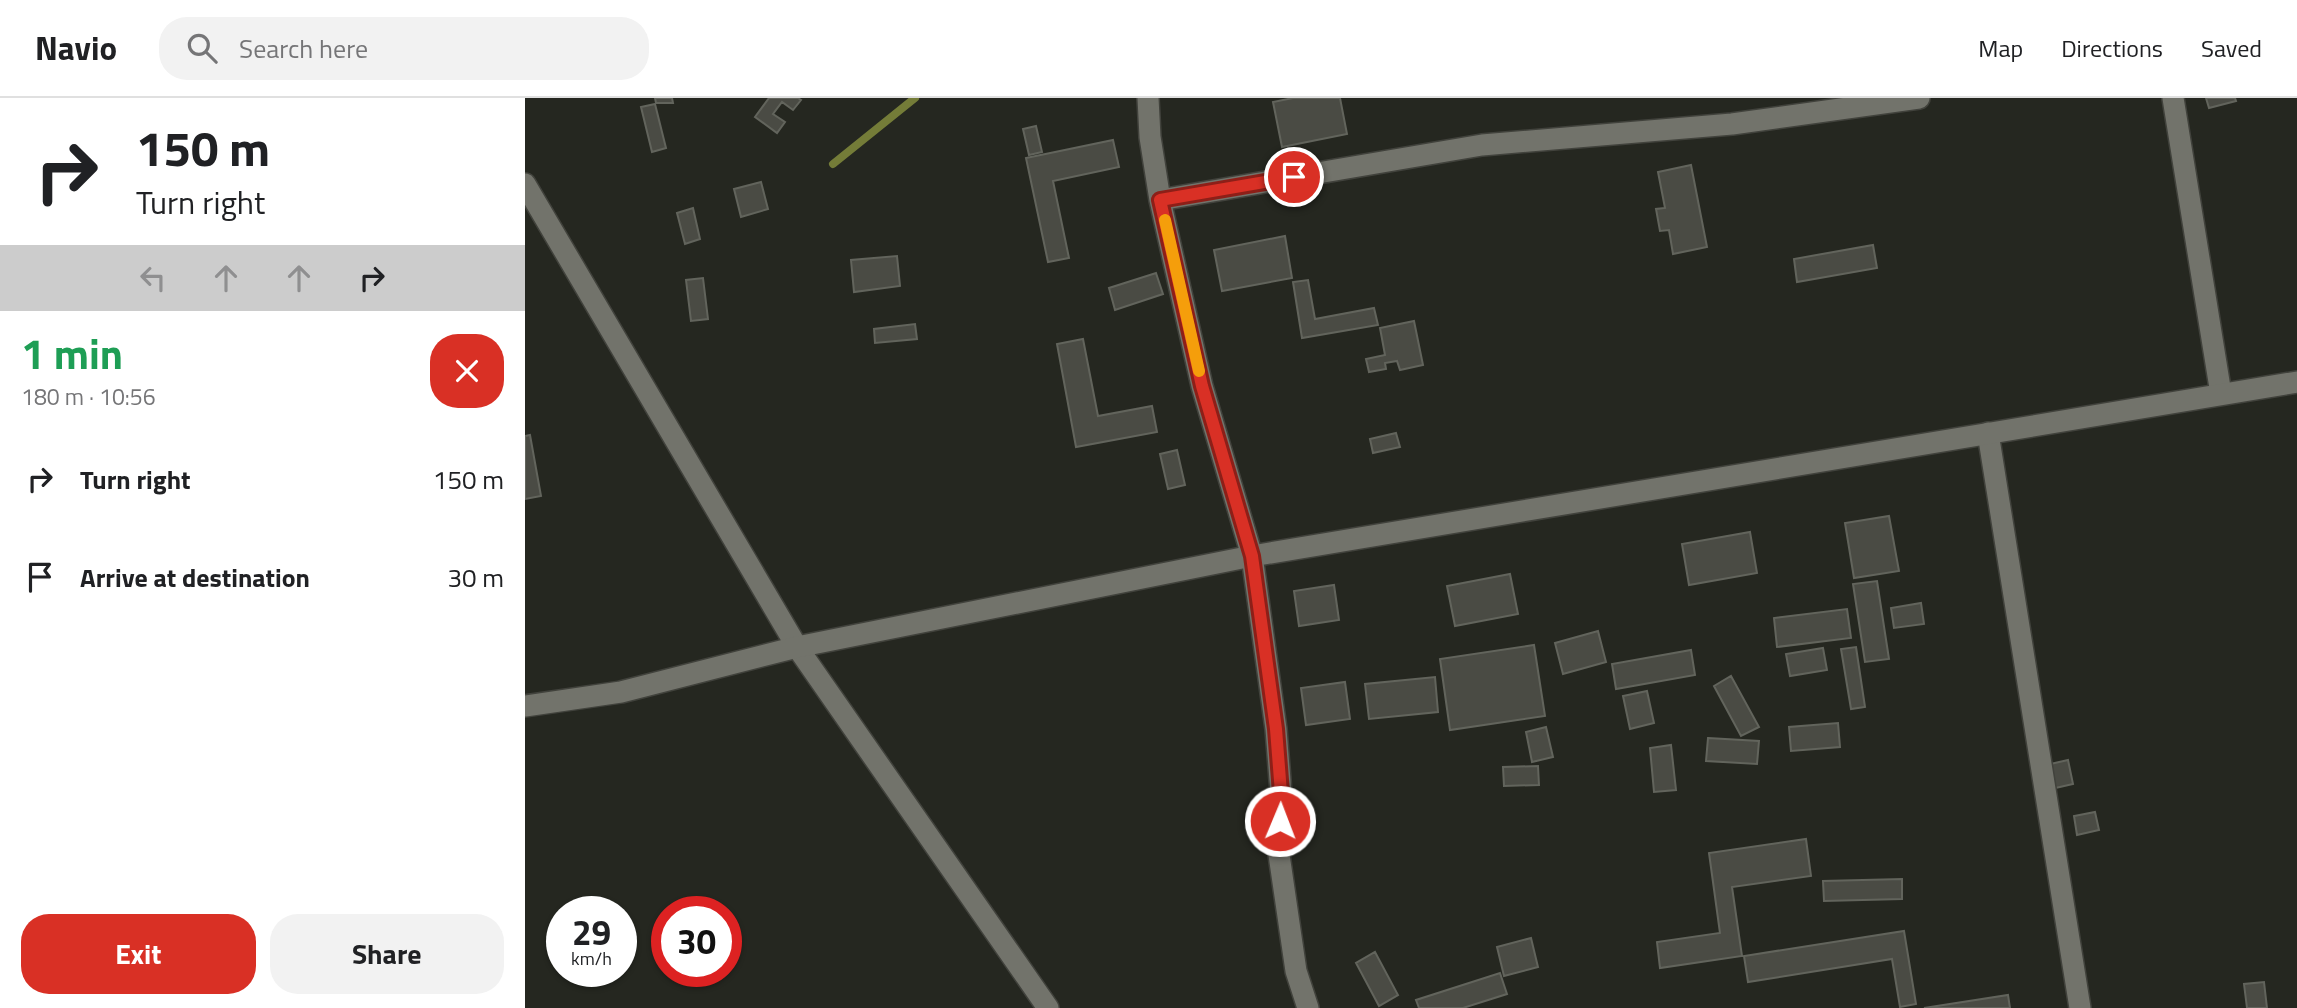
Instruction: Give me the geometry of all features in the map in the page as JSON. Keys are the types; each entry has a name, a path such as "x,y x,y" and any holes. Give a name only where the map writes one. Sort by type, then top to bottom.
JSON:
{"street":[{"path":"1148,98 1150,137 1160,200 1202,386 1252,556 1276,729 1281,793 1278,848 1296,971 1308,1008"},
{"path":"1160,200 1482,145 1732,124 1919,98"},
{"path":"2173,98 2221,394"},
{"path":"525,184 797,646 1048,1008"},
{"path":"525,706 621,692 797,646 1252,556 2297,382"},
{"path":"1988,433 2080,1008"}],"building":[{"path":"655,98 672,98 673,103 656,103"},
{"path":"769,98 801,100 793,110 782,102 773,114 785,122 777,133 755,117"},
{"path":"1293,98 1340,98 1347,134 1282,147 1273,102"},
{"path":"2206,98 2235,98 2236,101 2209,108"},
{"path":"655,104 666,148 652,152 641,107"},
{"path":"1036,126 1042,152 1029,155 1023,129"},
{"path":"1113,140 1119,167 1053,181 1069,258 1048,262 1026,158"},
{"path":"1691,165 1707,247 1673,254 1669,230 1660,231 1656,209 1665,208 1658,172"},
{"path":"761,182 768,209 741,217 734,189"},
{"path":"693,208 700,239 685,244 677,213"},
{"path":"1285,236 1292,278 1222,291 1214,250"},
{"path":"1873,245 1877,268 1797,282 1794,259"},
{"path":"897,256 900,286 854,292 851,260"},
{"path":"1156,273 1163,294 1115,310 1109,288"},
{"path":"703,278 708,319 691,321 686,280"},
{"path":"1308,280 1315,319 1374,308 1378,325 1302,338 1293,282"},
{"path":"1414,321 1423,365 1400,370 1397,361 1385,363 1386,369 1369,372 1366,359 1385,355 1380,328"},
{"path":"915,324 917,339 875,343 874,329"},
{"path":"1083,339 1098,416 1152,406 1157,432 1076,447 1057,344"},
{"path":"1396,433 1400,447 1373,453 1370,439"},
{"path":"530,435 541,496 525,499 525,436"},
{"path":"1177,450 1185,485 1168,489 1160,454"},
{"path":"1889,516 1899,571 1854,578 1845,523"},
{"path":"1750,532 1757,573 1689,585 1682,544"},
{"path":"1510,574 1518,614 1455,626 1447,586"},
{"path":"1877,581 1889,659 1865,662 1853,584"},
{"path":"1334,585 1339,620 1299,626 1294,591"},
{"path":"1921,603 1924,624 1894,628 1891,608"},
{"path":"1847,609 1851,638 1777,647 1774,618"},
{"path":"1598,631 1606,662 1563,674 1555,643"},
{"path":"1534,645 1545,716 1450,730 1440,659"},
{"path":"1856,647 1865,707 1851,709 1841,649"},
{"path":"1823,648 1827,670 1790,676 1786,654"},
{"path":"1691,650 1695,675 1616,689 1612,664"},
{"path":"1731,676 1759,727 1741,736 1714,686"},
{"path":"1435,677 1438,712 1369,719 1365,684"},
{"path":"1345,682 1350,719 1306,725 1301,688"},
{"path":"1647,691 1654,723 1630,729 1623,696"},
{"path":"1838,723 1840,747 1791,751 1789,727"},
{"path":"1546,727 1553,757 1532,762 1526,732"},
{"path":"1708,738 1759,741 1757,764 1706,761"},
{"path":"1671,745 1676,790 1654,792 1650,748"},
{"path":"2068,760 2073,784 2051,789 2046,765"},
{"path":"1538,766 1539,785 1504,786 1503,767"},
{"path":"2095,812 2099,830 2077,835 2074,816"},
{"path":"1806,839 1811,876 1732,887 1742,956 1660,968 1657,942 1720,933 1709,853"},
{"path":"1902,879 1902,899 1824,901 1823,881"},
{"path":"1904,931 1916,1004 1900,1007 1892,959 1748,982 1744,956"},
{"path":"1531,938 1538,967 1504,976 1497,947"},
{"path":"1375,952 1398,995 1379,1006 1356,963"},
{"path":"1500,973 1507,994 1463,1008 1419,1008 1416,1000"},
{"path":"2264,982 2267,1008 2247,1008 2244,984"},
{"path":"2008,995 2010,1008 1924,1008"}],"waterway":[{"path":"833,164 915,98"}],"slow traffic":[{"path":"1165,220 1199,371"}],"route":[{"path":"1280,821 1281,793 1276,729 1252,556 1202,386 1160,200 1294,177"}]}
